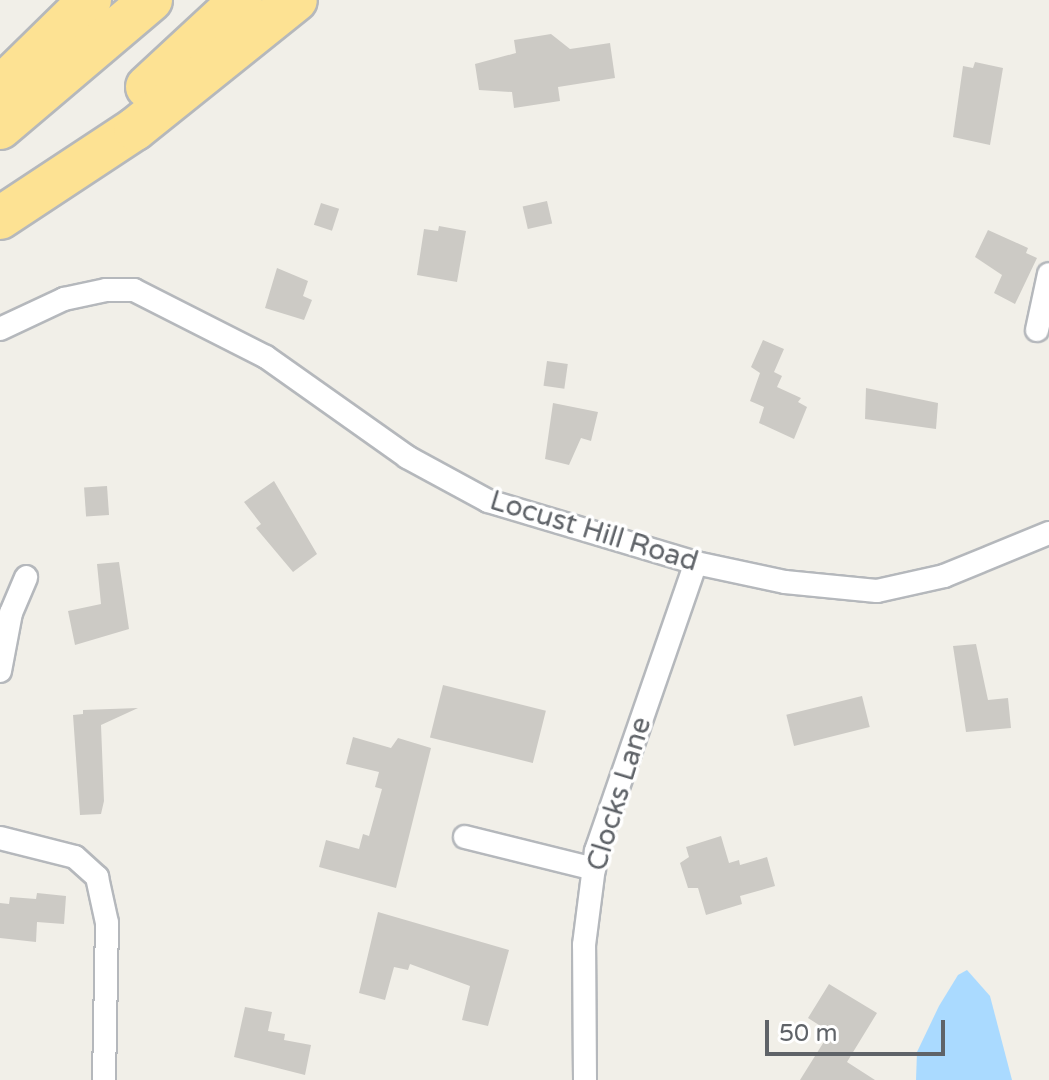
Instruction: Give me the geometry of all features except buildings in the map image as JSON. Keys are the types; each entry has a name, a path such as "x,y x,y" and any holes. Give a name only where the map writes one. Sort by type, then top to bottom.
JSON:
{"highway":[{"path":"0,88 90,0"},
{"path":"0,128 151,0"},
{"path":"0,207 120,111 241,0"},
{"path":"0,218 135,129 296,0"}],"street":[{"path":"1037,330 1049,274"},
{"name":"Locust Hill Road","path":"0,329 64,299 106,290 134,290 266,357 407,457 488,501 696,563 785,582 877,591 944,576 1049,533"},
{"name":"Clocks Lane","path":"585,1080 584,945 594,869 605,822 696,563"},
{"path":"0,671 11,613 26,577"},
{"path":"465,837 594,869"},
{"path":"0,838 75,857 97,877 107,923 104,1080"}],"water":[{"path":"967,970 990,996 1012,1080 916,1080 917,1052 939,1006 958,975"}]}
